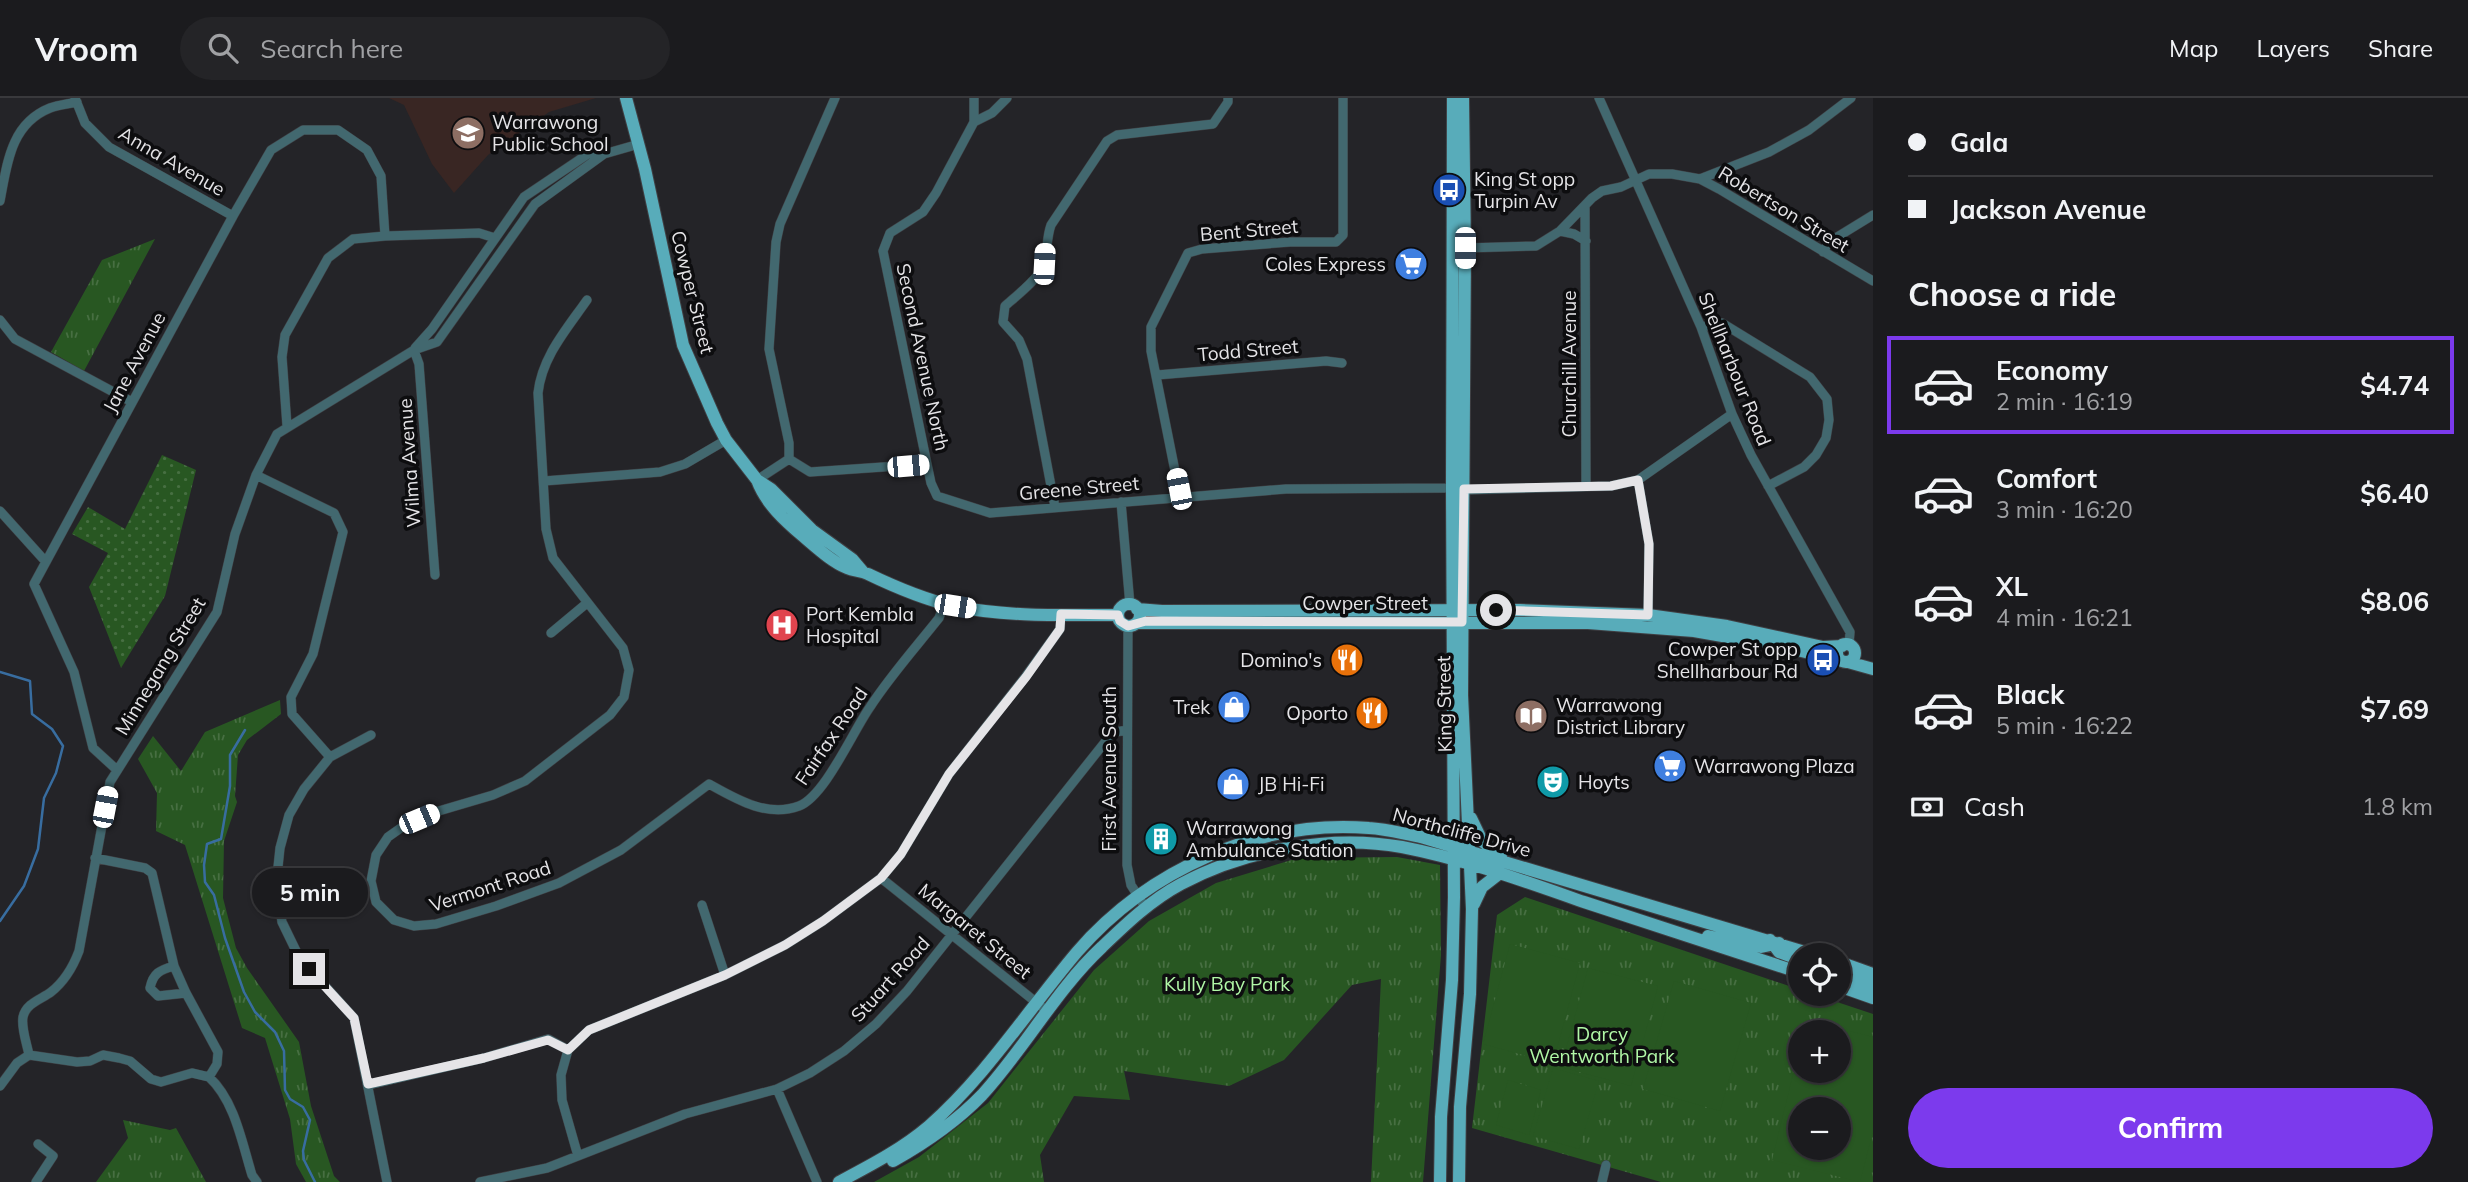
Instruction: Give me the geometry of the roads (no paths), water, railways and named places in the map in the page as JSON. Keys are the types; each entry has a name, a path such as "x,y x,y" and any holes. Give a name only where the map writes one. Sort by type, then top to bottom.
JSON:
{"main road":[{"name":"Cowper Street","path":"626,98 639,144 683,345 726,440 757,480 763,496 794,529 848,569 863,572 944,604 1012,613 1118,615"},
{"name":"King Street","path":"1440,1182 1441,1117 1452,980 1452,845 1458,616 1453,98"},
{"name":"King Street","path":"1458,489 1464,461 1465,248 1462,98"},
{"name":"Cowper Street","path":"757,480 771,489 799,519 852,559 863,572"},
{"path":"799,519 800,526 811,537 814,546 838,549"},
{"name":"Cowper Street","path":"1134,607 1161,611 1458,616 1674,629 1785,647 1873,669"},
{"path":"1134,607 1139,614 1132,624 1120,621 1118,615 1120,608 1134,607"},
{"name":"Cowper Street","path":"1132,624 1458,616 1648,615 1727,626 1824,647 1848,646 1873,660"},
{"name":"King Street","path":"1458,616 1472,909 1470,994 1460,1107 1459,1182"},
{"path":"1845,662 1838,654 1848,646"},
{"path":"1467,808 1482,841 1489,849 1517,866"},
{"name":"Northcliffe Drive","path":"841,1182 890,1155 928,1126 966,1090 1094,933 1137,896 1186,866 1226,849 1303,829 1373,828 1452,845 1500,873 1788,969"},
{"name":"Northcliffe Drive","path":"841,1182 893,1161 954,1121 982,1095 1099,949 1145,907 1181,884 1205,874 1236,862 1294,846 1341,842 1378,844 1453,859 1469,857 1517,866 1788,946"},
{"path":"1472,909 1482,887 1500,873"},
{"path":"1684,934 1722,938 1761,947 1774,942 1779,952 1788,955"},
{"path":"1851,966 1873,974"},
{"path":"1851,978 1873,986"},
{"path":"1851,990 1873,998"}],"street":[{"path":"789,458 789,443 769,349 776,242 780,224 835,98"},
{"path":"974,98 974,122"},
{"name":"Second Avenue North","path":"927,464 883,251 890,233 923,212 974,122 992,113 1007,98"},
{"path":"1055,507 1027,359 1019,341 1003,322 1005,306 1041,272 1051,225 1107,141 1117,135 1213,124 1228,98"},
{"name":"Bent Street","path":"1180,496 1152,351 1151,327 1188,253 1202,249 1290,242 1336,242 1343,235 1343,98"},
{"name":"Shellharbour Road","path":"1599,98 1700,327 1732,414 1768,486 1850,632 1848,646"},
{"path":"1700,179 1769,152 1809,130 1851,98"},
{"path":"0,201 9,150 27,123 49,108 76,100"},
{"name":"Anna Avenue","path":"76,100 85,122 108,147 233,216"},
{"name":"Jane Avenue","path":"117,770 93,748 74,672 34,584 271,150 303,130 338,130 367,150 381,176 385,236"},
{"name":"Minnegang Street","path":"414,349 432,330 524,197 588,154 604,154 639,144"},
{"name":"Minnegang Street","path":"29,1055 23,1016 29,1006 51,993 73,967 79,951 110,782 217,612 235,534 256,475 276,434 414,349 437,342 535,204 604,154"},
{"name":"Robertson Street","path":"1560,232 1602,191 1649,174 1672,174 1700,179 1873,281"},
{"name":"Churchill Avenue","path":"1585,207 1586,486"},
{"path":"1824,252 1829,242 1873,215"},
{"path":"1454,269 1458,256 1465,248 1536,246 1560,232 1574,234 1586,241"},
{"path":"287,426 282,357 285,335 328,258 353,239 479,233 495,238"},
{"name":"Vermont Road","path":"587,300 550,353 540,373 538,393 546,529 553,558 623,649 629,670 624,697 610,715 525,781 493,795 432,813 388,836 376,855 370,881 376,902 394,920 414,926 436,924 496,906 559,883 621,850 709,784"},
{"path":"0,320 15,339 132,402"},
{"path":"1700,327 1722,323 1810,377 1826,400 1829,420 1826,438 1816,455 1804,467 1768,486"},
{"name":"Wilma Avenue","path":"414,349 419,364 435,575"},
{"name":"Todd Street","path":"1157,375 1326,361 1342,363"},
{"path":"1648,615 1649,544 1638,480 1732,414"},
{"path":"544,481 660,472 685,464 726,440"},
{"path":"789,458 810,472 927,464"},
{"path":"757,480 789,458"},
{"name":"Greene Street","path":"927,464 937,496 990,513 1286,489 1611,486 1638,480"},
{"path":"256,475 334,513 343,532 313,654 291,697 292,714 330,757"},
{"path":"1121,502 1134,607"},
{"path":"0,511 46,562"},
{"path":"551,633 587,603"},
{"name":"Fairfax Road","path":"709,784 760,808 783,809 800,806 811,798 822,786 870,706 939,618 944,604"},
{"path":"578,1156 562,1100 561,1075 568,1050 589,1030 725,975 795,939 881,878 901,854 949,774 1026,677 1060,629 1061,614"},
{"name":"First Avenue South","path":"1132,624 1127,730 1127,865 1131,885 1145,907"},
{"name":"Stuart Road","path":"480,1182 547,1168 685,1114 777,1089 810,1073 844,1051 876,1024 907,991 1109,737 1120,730 1127,730"},
{"path":"372,735 330,757 304,789 289,815 280,848 276,886 282,922 299,957 354,1018 387,1182"},
{"path":"95,858 145,868 152,873 174,966 218,1052 217,1063 209,1077"},
{"name":"Margaret Street","path":"881,878 1047,1011"},
{"path":"702,905 725,975"},
{"path":"174,966 160,970 152,977 150,988 158,996 186,993"},
{"path":"368,1084 484,1058 548,1040 568,1050"},
{"path":"0,1086 17,1063 29,1055 77,1062 90,1061 103,1055 130,1061 150,1079 161,1082 192,1073 209,1077 217,1084 232,1111 252,1175 257,1182"},
{"path":"777,1089 817,1182"},
{"path":"36,1182 53,1156 38,1144"},
{"path":"1602,1182 1606,1165"}],"waterway":[{"path":"0,672 30,681 32,714 52,729 63,746 56,773 44,798 38,849 24,886 0,921"},
{"path":"245,730 230,755 230,786 221,839 207,844 205,882 214,895 225,938 244,992 255,1012 275,1032 284,1051 285,1090 290,1099 303,1107 310,1120 303,1151 304,1160 315,1182"}],"place":[{"name":"Warrawong Public School","path":"468,133"},
{"name":"King St opp Turpin Av","path":"1449,190"},
{"name":"Coles Express","path":"1411,264"},
{"name":"Port Kembla Hospital","path":"782,625"},
{"name":"Domino's","path":"1347,660"},
{"name":"Cowper St opp Shellharbour Rd","path":"1823,660"},
{"name":"Trek","path":"1234,707"},
{"name":"Oporto","path":"1372,713"},
{"name":"Warrawong District Library","path":"1531,716"},
{"name":"Warrawong Plaza","path":"1670,766"},
{"name":"Hoyts","path":"1553,782"},
{"name":"JB Hi-Fi","path":"1233,784"},
{"name":"Warrawong Ambulance Station","path":"1161,839"}],"park label":[{"name":"Kully Bay Park","path":"1227,984"},
{"name":"Darcy Wentworth Park","path":"1602,1045"}]}
